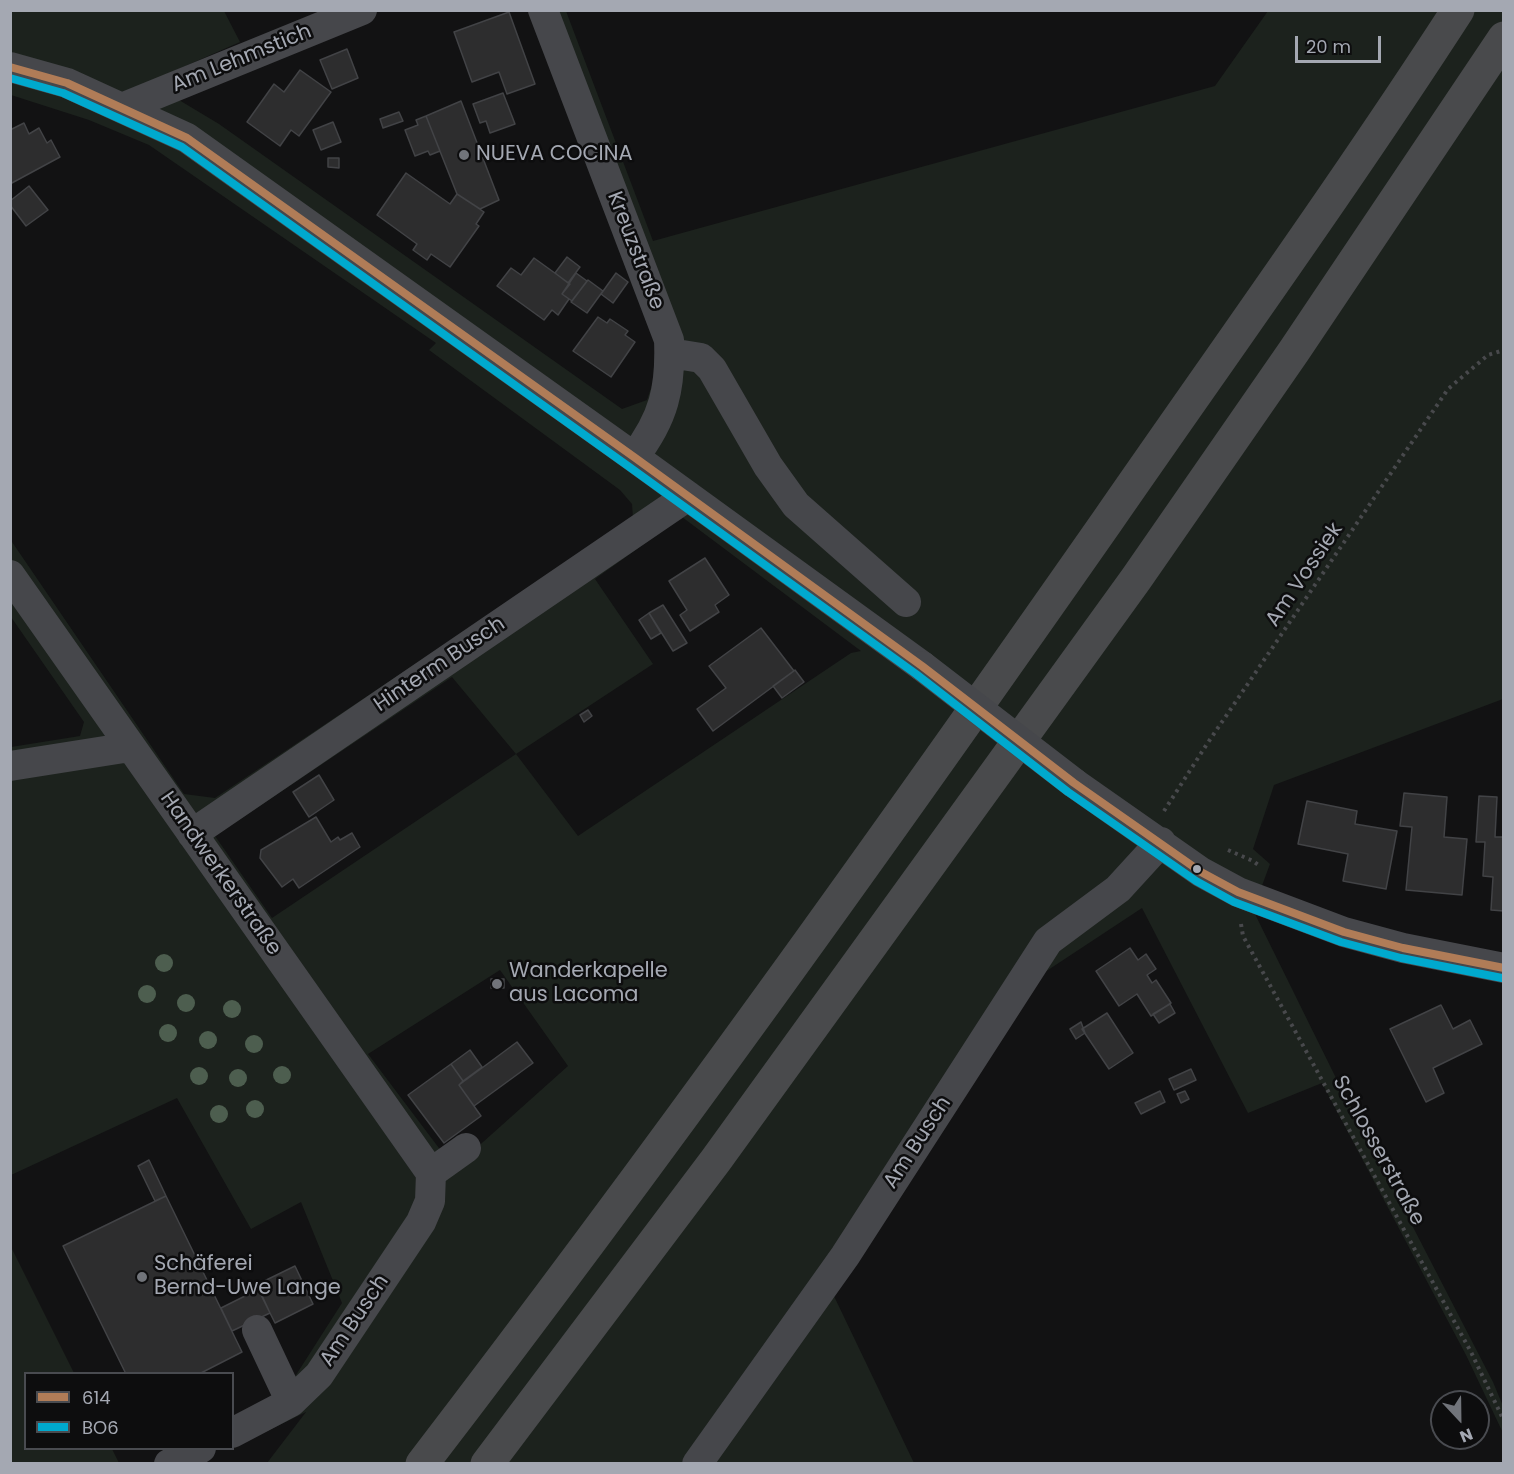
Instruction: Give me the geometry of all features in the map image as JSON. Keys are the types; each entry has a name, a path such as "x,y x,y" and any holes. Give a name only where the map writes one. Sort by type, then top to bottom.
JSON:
{"highway":[{"path":"422,1464 741,1037 945,753 1268,291 1458,10"},
{"path":"487,1464 716,1160 1136,579 1294,351 1503,38"}],"street":[{"name":"Am Lehmstich","path":"122,108 362,10"},
{"name":"Kreuzstraße","path":"543,10 669,340 670,352 664,406 648,439 634,457"},
{"path":"10,68 68,83 187,138 688,496 922,666 1074,783 1201,872 1238,892 1344,932 1403,948 1503,968"},
{"path":"670,352 701,358 712,369 768,466 796,505 906,602"},
{"name":"Hinterm Busch","path":"192,834 688,496"},
{"name":"Handwerkerstraße","path":"10,575 431,1173"},
{"path":"10,766 130,747"},
{"name":"Am Busch","path":"697,1464 845,1256 1048,941 1118,889 1156,839"},
{"path":"431,1173 466,1148"},
{"name":"Am Busch","path":"234,1432 291,1402 319,1375 422,1222 430,1201 431,1173"},
{"path":"257,1330 291,1402"},
{"path":"169,1464 199,1450"}],"path":[{"name":"Am Vossiek","path":"1156,839 1207,744 1448,389 1488,356 1503,350"},
{"name":"Schlosserstraße","path":"1238,892 1243,936 1472,1352 1503,1421"}],"shaded area":[{"path":"11,11 224,11 240,42 149,82 219,124 622,409 647,400 659,364 658,342 531,11 566,11 653,241 1215,86 1268,11 1503,11 1503,699 1274,785 1253,849 1270,864 1253,910 1334,1074 1493,1382 1503,1406 1503,1433 1490,1406 1490,1390 1483,1390 1322,1083 1248,1113 1142,908 1042,974 832,1292 914,1463 267,1463 306,1412 234,1448 234,1418 265,1403 296,1375 342,1303 301,1202 251,1229 177,1098 11,1175 11,747 80,736 84,722 11,617 10,539 184,794 215,798 633,518 632,504 620,490 429,350 436,343 149,145 89,120 11,95","holes":["682,517 861,651 851,653 578,836 516,754 653,664 595,579","452,677 516,754 272,918 215,836","500,970 568,1066 454,1168 368,1054"]},
{"path":"11,1247 74,1372 24,1372 24,1450 112,1450 119,1463 11,1463"}],"building":[{"path":"509,12 535,84 507,94 499,72 472,82 454,32"},
{"path":"347,49 358,78 332,89 320,60"},
{"path":"300,70 331,92 299,136 291,130 280,146 247,122 274,84 284,92"},
{"path":"503,93 515,124 490,133 486,121 480,123 473,104"},
{"path":"461,101 499,200 480,209 457,194 426,116"},
{"path":"399,112 403,121 383,128 380,119"},
{"path":"426,116 440,151 430,155 428,151 415,156 405,130 418,125 416,120"},
{"path":"333,122 341,142 321,150 313,130"},
{"path":"24,123 29,134 39,128 47,143 51,140 60,157 10,184 10,130"},
{"path":"328,158 339,158 339,168 328,167"},
{"path":"406,173 450,204 457,194 484,212 476,224 479,226 450,267 431,254 427,260 413,250 417,244 377,215"},
{"path":"29,186 48,210 26,226 10,205 10,201"},
{"path":"567,257 580,267 568,283 555,273"},
{"path":"534,258 570,284 562,294 569,299 558,315 552,310 544,320 497,286 511,268 521,275"},
{"path":"576,273 587,281 572,301 562,294"},
{"path":"616,273 628,282 613,303 601,294"},
{"path":"588,280 603,291 587,313 571,302"},
{"path":"598,317 607,323 610,319 628,331 625,335 635,342 611,377 573,351"},
{"path":"705,558 729,595 715,605 719,612 690,631 680,615 687,610 669,581"},
{"path":"663,605 687,643 673,651 649,613"},
{"path":"649,613 661,633 651,639 639,620"},
{"path":"761,628 794,671 713,731 697,709 726,688 709,666"},
{"path":"795,670 804,682 782,698 773,686"},
{"path":"588,710 592,716 584,722 580,715"},
{"path":"319,775 334,800 309,817 293,792"},
{"path":"1404,793 1447,797 1444,837 1467,839 1462,895 1406,890 1412,827 1400,826"},
{"path":"1479,796 1497,797 1495,837 1504,837 1504,911 1491,910 1493,877 1483,876 1485,842 1476,842"},
{"path":"1307,801 1357,811 1355,824 1397,831 1386,889 1343,881 1348,854 1298,844"},
{"path":"316,817 331,842 338,837 340,840 352,833 360,847 299,888 293,879 282,887 260,858 261,850"},
{"path":"1130,948 1138,960 1146,954 1156,969 1147,975 1152,983 1156,980 1171,1003 1151,1016 1137,994 1119,1006 1096,971"},
{"name":"Wanderkapelle aus Lacoma","path":"491,979 504,979 504,988 491,988"},
{"path":"1170,1004 1175,1013 1159,1023 1153,1014"},
{"path":"1441,1005 1453,1029 1470,1020 1482,1044 1433,1068 1444,1093 1426,1102 1390,1029"},
{"path":"1107,1013 1133,1053 1109,1069 1082,1029"},
{"path":"1081,1022 1085,1033 1076,1039 1070,1029"},
{"path":"517,1042 533,1063 474,1106 459,1085"},
{"path":"470,1050 482,1067 463,1081 451,1064"},
{"path":"451,1064 463,1081 459,1085 481,1116 444,1143 408,1095"},
{"path":"1191,1069 1196,1080 1174,1090 1169,1079"},
{"path":"1160,1091 1165,1102 1141,1114 1135,1103"},
{"path":"1185,1091 1189,1099 1181,1103 1177,1094"},
{"path":"149,1160 166,1196 155,1201 138,1166"},
{"name":"Schäferei Bernd-Uwe Lange","path":"166,1196 242,1352 203,1372 125,1372 63,1246"},
{"path":"295,1266 313,1304 275,1323 256,1285"},
{"path":"259,1289 270,1313 232,1331 221,1308"}],"transit line":[{"name":"614","path":"10,67 67,83 187,138 634,457 922,666 1074,783 1201,872 1238,892 1344,932 1403,948 1504,968"},
{"name":"BO6","path":"10,78 63,93 182,147 916,674 1068,792 1196,881 1234,902 1341,942 1401,958 1502,978"}],"place":[{"name":"NUEVA COCINA","path":"464,155"},
{"name":"Wanderkapelle aus Lacoma","path":"497,984"},
{"name":"Schäferei Bernd-Uwe Lange","path":"142,1277"}]}
